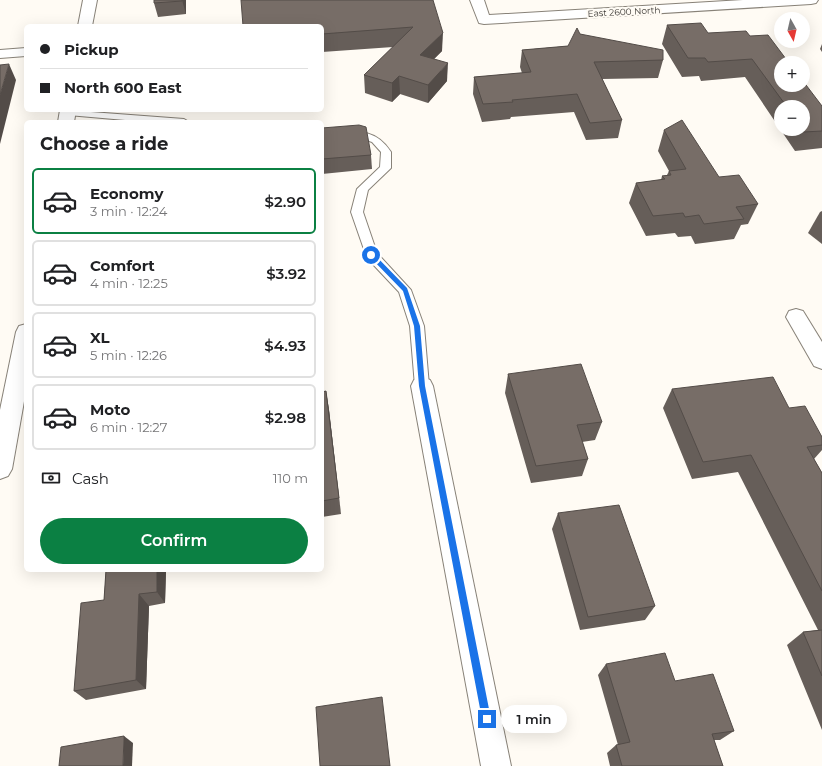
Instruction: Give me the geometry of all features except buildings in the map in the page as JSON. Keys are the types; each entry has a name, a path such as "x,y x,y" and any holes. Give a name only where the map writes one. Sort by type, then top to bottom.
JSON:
{"street":[{"path":"85,24 90,0"},
{"name":"East 2600 North","path":"478,0 484,20 717,3 811,0"},
{"path":"0,54 24,52"},
{"path":"796,317 822,360"},
{"path":"0,469 24,343"},
{"path":"422,386 496,766"}],"lane":[{"path":"67,115 151,120"},
{"path":"324,134 358,134 376,140 386,152 385,168 363,189 357,212 371,255 405,290 417,326 422,386"}],"route":[{"path":"371,255 405,290 417,326 422,386 487,719"}]}
